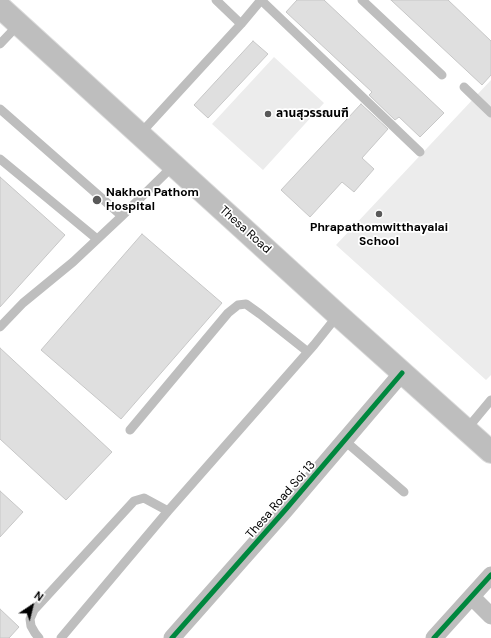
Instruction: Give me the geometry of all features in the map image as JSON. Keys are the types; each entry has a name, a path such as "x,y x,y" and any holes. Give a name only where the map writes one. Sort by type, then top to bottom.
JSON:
{"main road":[{"name":"Thesa Road","path":"0,7 338,315 491,452"}],"street":[{"name":"Thesa Road Soi 13","path":"172,638 286,509 402,373"},
{"path":"434,638 491,575"},
{"path":"472,597 491,616"}],"lane":[{"path":"216,0 241,24"},
{"path":"140,134 241,24 261,0 420,152"},
{"path":"362,0 442,75"},
{"path":"0,44 19,24"},
{"path":"464,87 491,113"},
{"path":"0,109 122,216"},
{"path":"0,159 97,240"},
{"path":"0,327 22,303 73,262 174,165"},
{"path":"130,430 228,313 238,305 246,304 308,352"},
{"path":"61,638 168,511 308,352 338,315"},
{"path":"466,430 491,400"},
{"path":"345,441 404,492"},
{"path":"39,638 31,626 30,620 34,610 134,501 144,498 168,511"}],"shaded area":[{"name":"ลานสุวรรณนฑี","path":"274,57 324,103 263,170 212,124"},
{"path":"491,80 491,375 486,380 336,245"}],"building":[{"path":"297,0 324,0 444,113 420,137 399,117 395,120 369,95 372,92 286,12"},
{"path":"391,0 448,0 491,41 491,75 482,85"},
{"path":"253,41 268,54 208,118 194,105"},
{"path":"361,104 388,129 362,158 374,169 354,192 342,182 310,217 281,190"},
{"path":"0,177 65,235 0,307"},
{"path":"142,234 222,303 121,419 41,350"},
{"path":"0,348 112,452 66,500 0,439"},
{"path":"0,491 23,512 0,537"},
{"path":"0,609 19,627 9,638 0,638"}],"cycle path":[{"path":"172,638 286,509 402,373"},
{"path":"434,638 491,575"}],"place":[{"name":"ลานสุวรรณนฑี","path":"268,114"},
{"name":"Nakhon Pathom Hospital","path":"97,200"},
{"name":"Phrapathomwitthayalai School","path":"379,214"}]}
